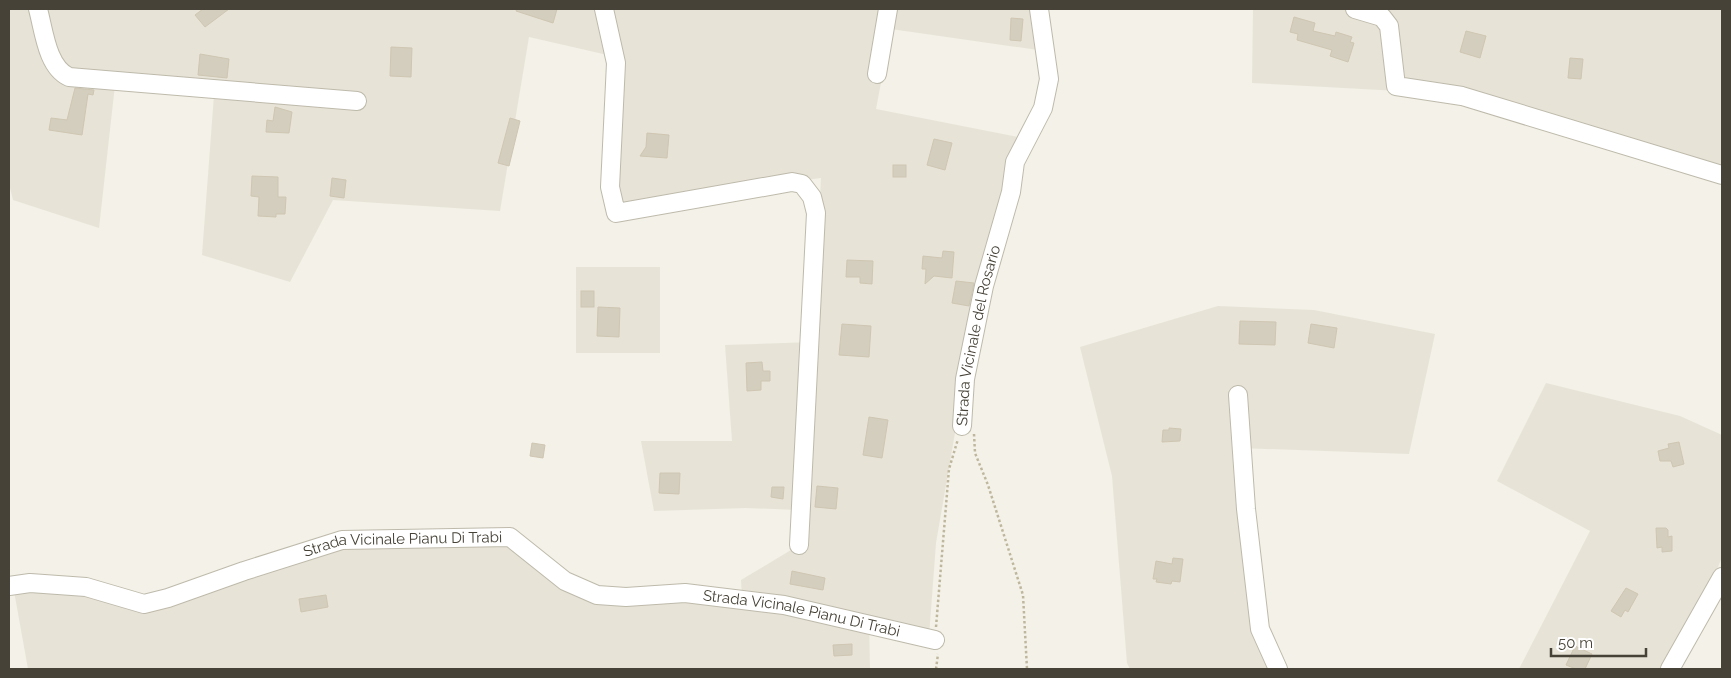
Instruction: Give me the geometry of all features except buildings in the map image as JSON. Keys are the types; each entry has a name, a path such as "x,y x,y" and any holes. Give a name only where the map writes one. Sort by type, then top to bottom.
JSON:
{"street":[{"path":"38,9 49,52 61,74 69,77 357,101"},
{"path":"604,9 616,63 610,186 616,213 792,182 802,184 812,197 816,213 799,545"},
{"path":"877,74 888,9"},
{"name":"Strada Vicinale del Rosario","path":"968,427 965,379 984,286 1011,192 1015,162 1043,108 1049,79 1039,9"},
{"path":"1355,9 1382,17 1389,26 1396,86 1462,96 1564,129 1722,175"},
{"path":"1238,395 1246,509 1260,629 1278,669"},
{"name":"Strada Vicinale Pianu Di Trabi","path":"9,586 30,583 86,588 144,604 168,598 244,571 342,540 510,537 565,581 597,595 626,597 685,593 784,605 935,640"},
{"path":"1670,669 1722,577"}],"path":[{"name":"Strada Vicinale del Rosario","path":"936,669 939,649 935,640 949,470 968,427"},
{"path":"968,427 975,453 988,485 1024,595 1027,669"}],"shaded area":[{"path":"9,9 1039,9 1038,50 891,29 876,109 1023,138 976,311 936,543 929,636 869,619 870,669 28,669 14,591 77,590 138,612 211,590 278,563 373,540 498,541 520,548 575,592 742,596 741,580 796,547 798,510 746,508 654,511 641,441 732,441 725,345 813,342 821,178 621,204 612,56 529,37 500,211 333,200 290,282 202,255 214,95 115,85 99,228 13,200 9,184"},
{"path":"1253,9 1722,9 1722,174 1436,93 1252,83"},
{"path":"576,267 660,267 660,353 576,353"},
{"path":"1218,306 1314,310 1435,334 1409,454 1240,448 1271,669 1130,669 1127,663 1112,476 1080,347"},
{"path":"1546,383 1680,416 1722,435 1722,557 1708,592 1664,669 1519,669 1590,531 1497,481"}]}
